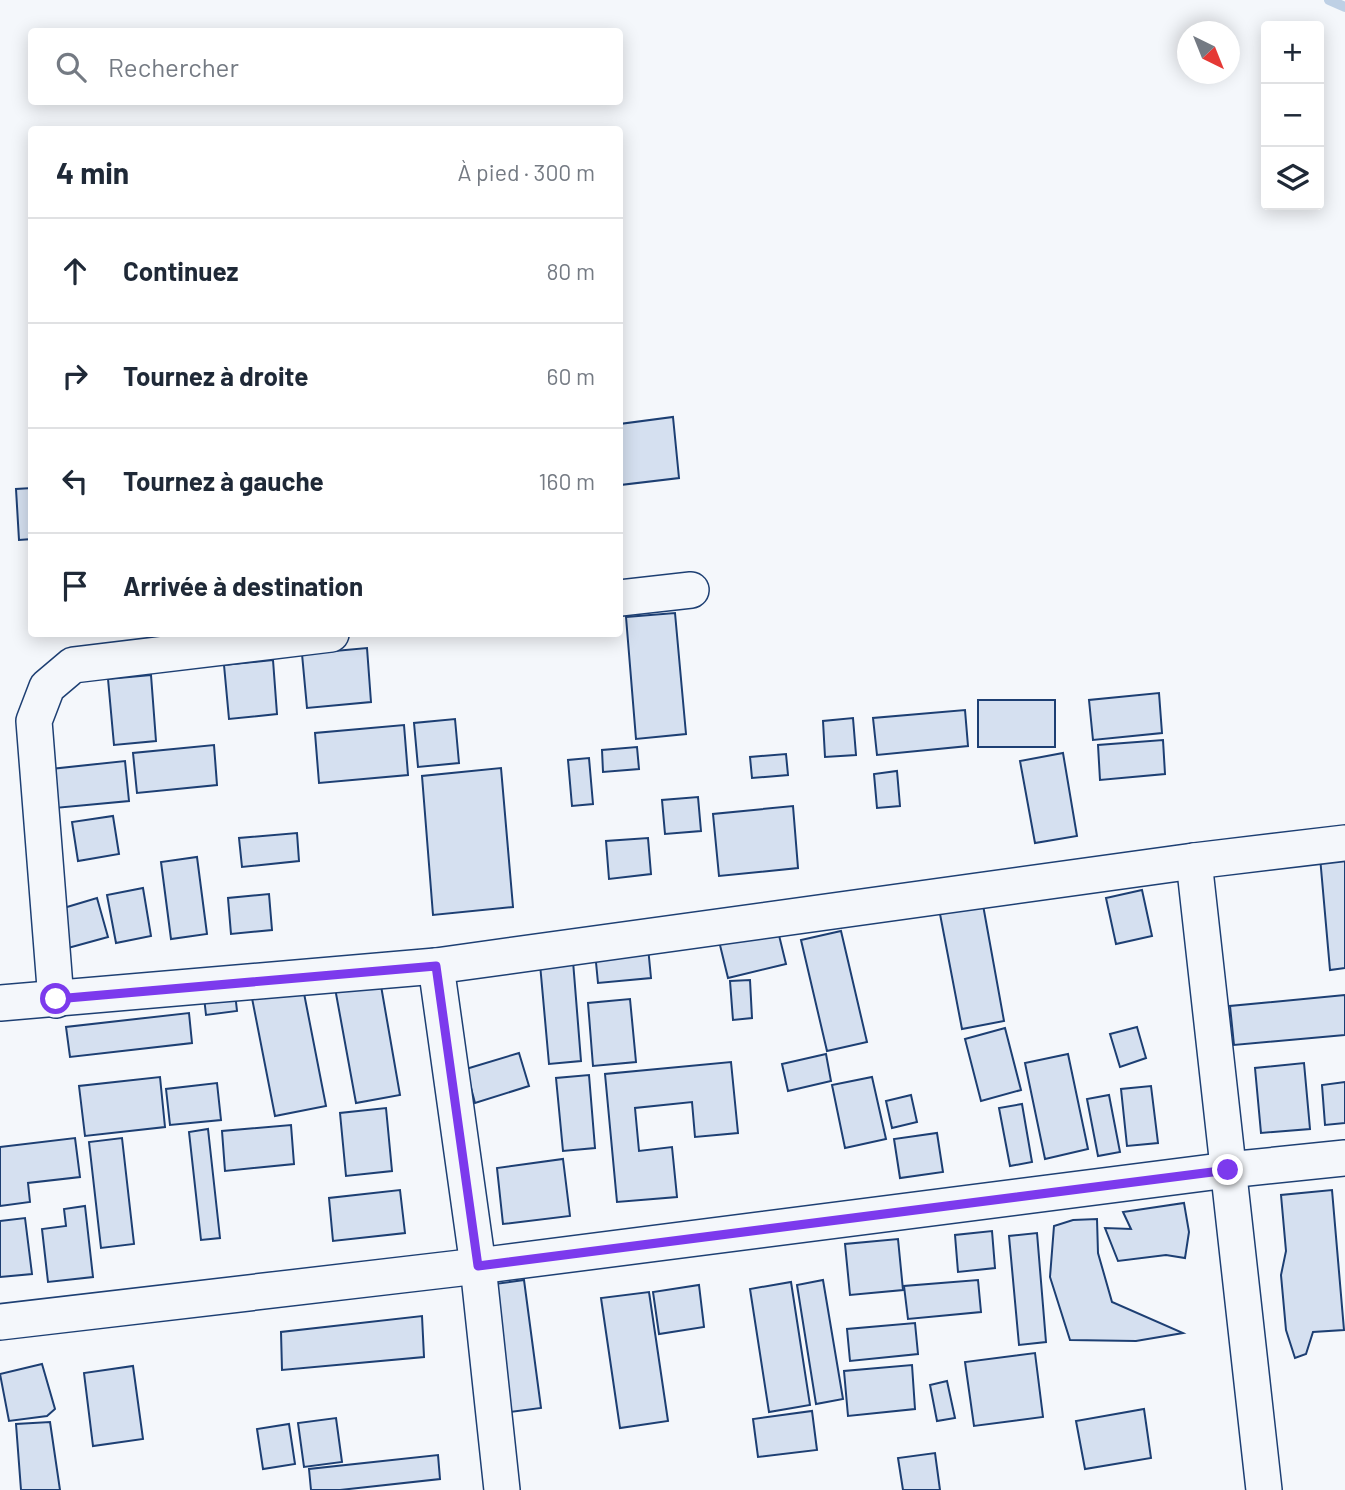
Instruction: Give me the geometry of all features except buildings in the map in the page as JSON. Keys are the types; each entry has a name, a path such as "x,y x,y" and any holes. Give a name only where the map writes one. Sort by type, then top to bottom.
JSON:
{"street":[{"path":"623,598 691,590"},
{"path":"56,999 34,721 47,687 73,665 306,637"},
{"path":"0,1003 436,966 1194,861 1345,844"},
{"path":"1194,861 1264,1490"},
{"path":"436,966 478,1266 502,1490"},
{"path":"0,1322 478,1266 1228,1170 1345,1158"}],"waterway":[{"path":"1329,0 1345,7"}],"route":[{"path":"56,999 436,966 478,1266 1228,1170"}]}
